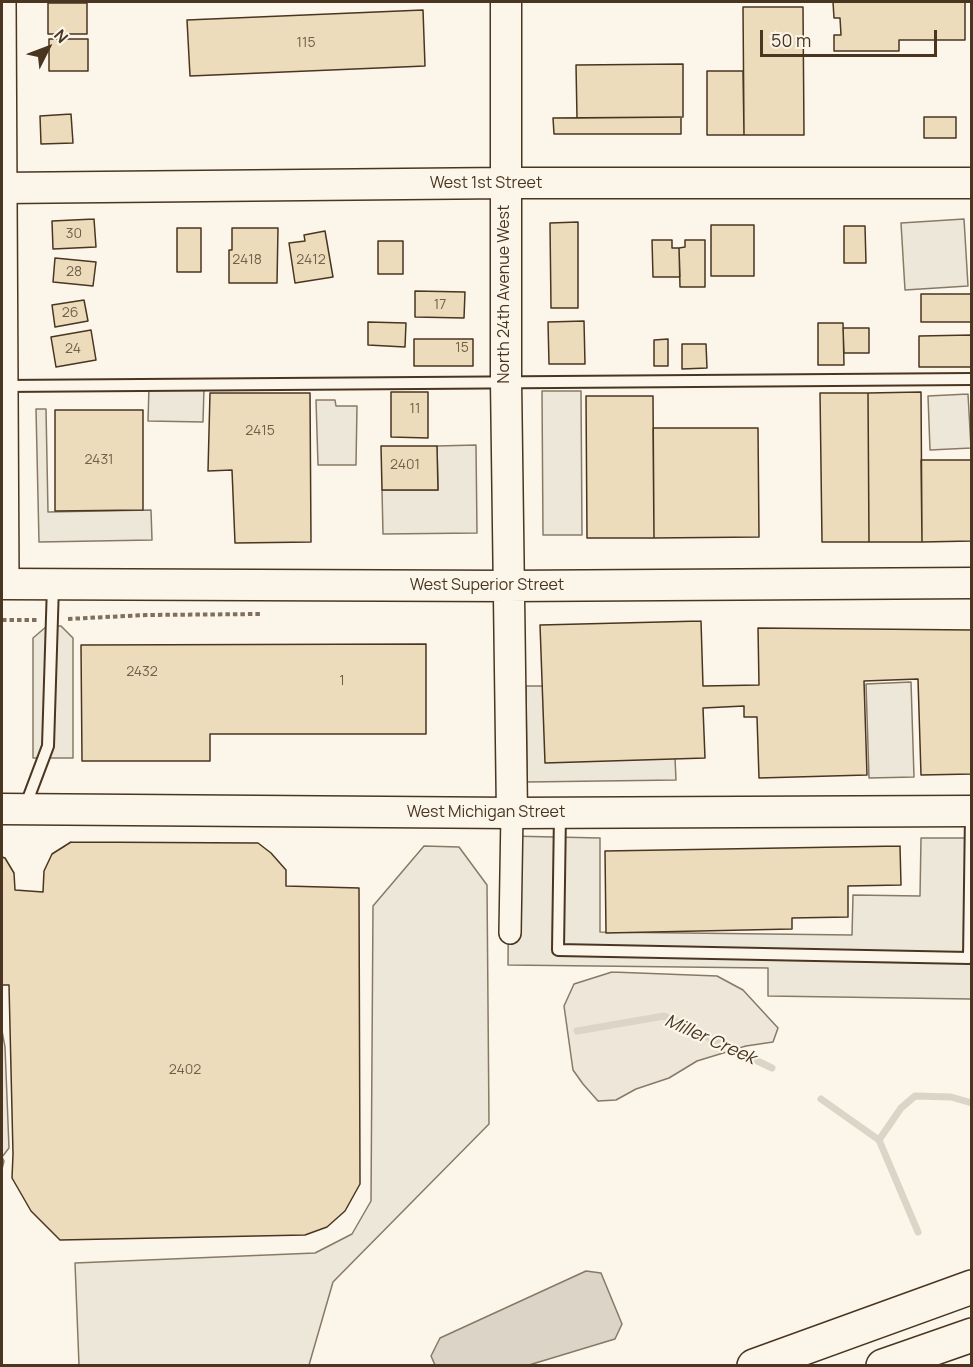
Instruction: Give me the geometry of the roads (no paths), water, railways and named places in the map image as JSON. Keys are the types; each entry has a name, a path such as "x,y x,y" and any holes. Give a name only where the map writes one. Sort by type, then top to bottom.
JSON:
{"highway":[{"path":"754,1365 972,1287"},
{"path":"883,1365 972,1335"},
{"path":"939,1365 972,1357"}],"street":[{"path":"5,2 5,584"},
{"name":"North 24th Avenue West","path":"506,2 506,381 512,813"},
{"name":"West 1st Street","path":"4,188 505,183 972,183"},
{"name":"West Superior Street","path":"5,584 508,586 972,583"},
{"name":"West Michigan Street","path":"13,809 512,813 972,812"},
{"path":"510,933 512,813"}],"lane":[{"path":"5,386 972,379"},
{"path":"13,809 48,746 53,584"},
{"path":"560,813 558,950 969,958 972,812"}],"waterway":[{"name":"Miller Creek","path":"577,1031 664,1016 772,1068"},
{"path":"879,1140 901,1108 915,1096 951,1097 972,1103"},
{"name":"Miller Creek","path":"821,1099 879,1140 918,1232"}]}
